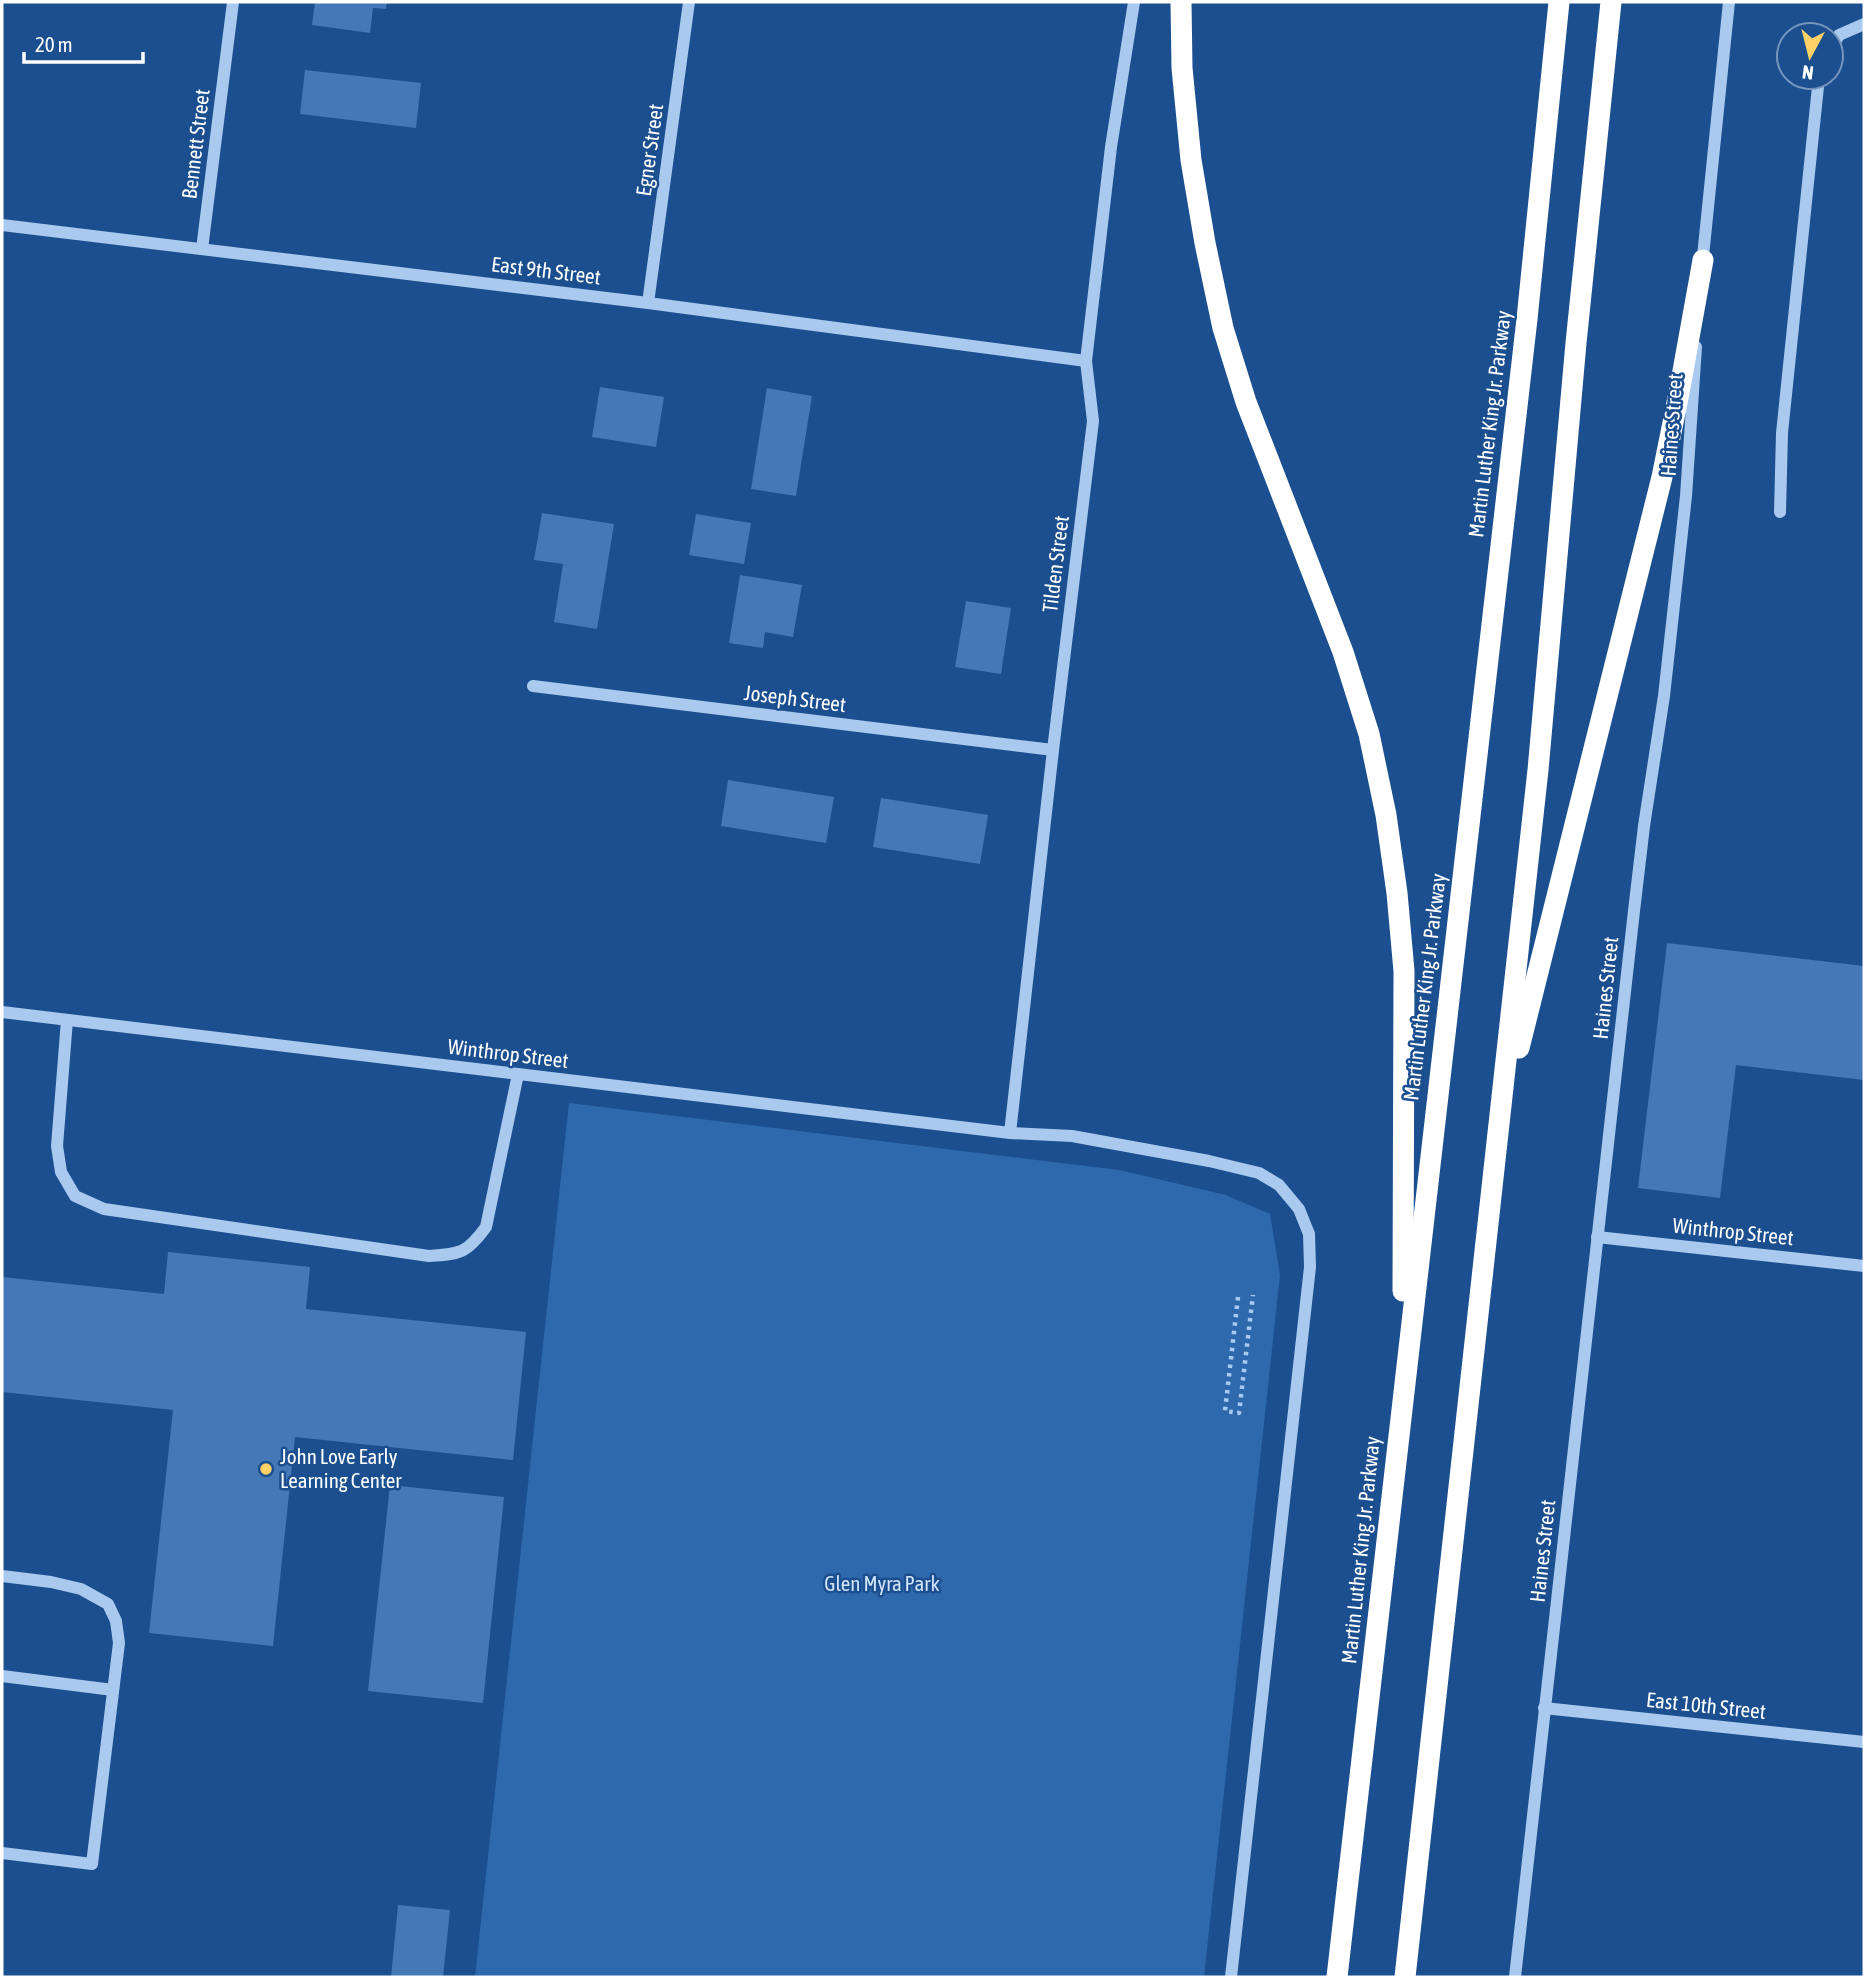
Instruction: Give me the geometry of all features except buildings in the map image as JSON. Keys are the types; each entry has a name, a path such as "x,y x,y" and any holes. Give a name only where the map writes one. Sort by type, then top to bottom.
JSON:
{"highway":[{"path":"1181,2 1182,68 1191,160 1223,328 1246,402 1343,652 1370,734 1386,815 1404,971 1402,1401"},
{"name":"Martin Luther King Jr. Parkway","path":"1337,1977 1527,319 1559,2"},
{"path":"1405,1977 1538,770 1576,343 1611,2"},
{"path":"1501,1121 1662,477 1703,260"}],"street":[{"name":"Bennett Street","path":"202,249 233,2"},
{"name":"Egner Street","path":"648,303 689,2"},
{"name":"Tilden Street","path":"1010,1133 1093,421 1086,361 1111,147 1134,2"},
{"name":"Haines Street","path":"1515,1977 1634,911 1664,696 1686,496 1703,260 1729,2"},
{"path":"1845,32 1864,24"},
{"path":"1780,512 1782,433 1818,91"},
{"name":"East 9th Street","path":"2,225 648,303 1086,361"},
{"name":"Joseph Street","path":"533,686 1053,750"},
{"name":"Winthrop Street","path":"2,1012 1010,1133"},
{"path":"67,1020 57,1146 61,1172 75,1196 104,1209 429,1256 456,1255 473,1245 486,1227 518,1074"},
{"path":"1010,1133 1072,1136 1259,1173 1279,1185 1299,1209 1309,1234 1310,1267 1231,1977"},
{"name":"Winthrop Street","path":"1597,1237 1864,1266"},
{"path":"2,1576 81,1589 107,1604 116,1621 119,1643 92,1864 2,1853"},
{"path":"2,1675 113,1690"},
{"name":"East 10th Street","path":"1545,1708 1864,1742"}],"path":[{"path":"1238,1297 1225,1411 1239,1413 1253,1295"}],"green space":[{"name":"Glen Myra Park","path":"569,1103 1119,1170 1226,1195 1270,1214 1280,1275 1204,1977 475,1977"}],"place":[{"name":"John Love Early Learning Center","path":"266,1469"}]}
